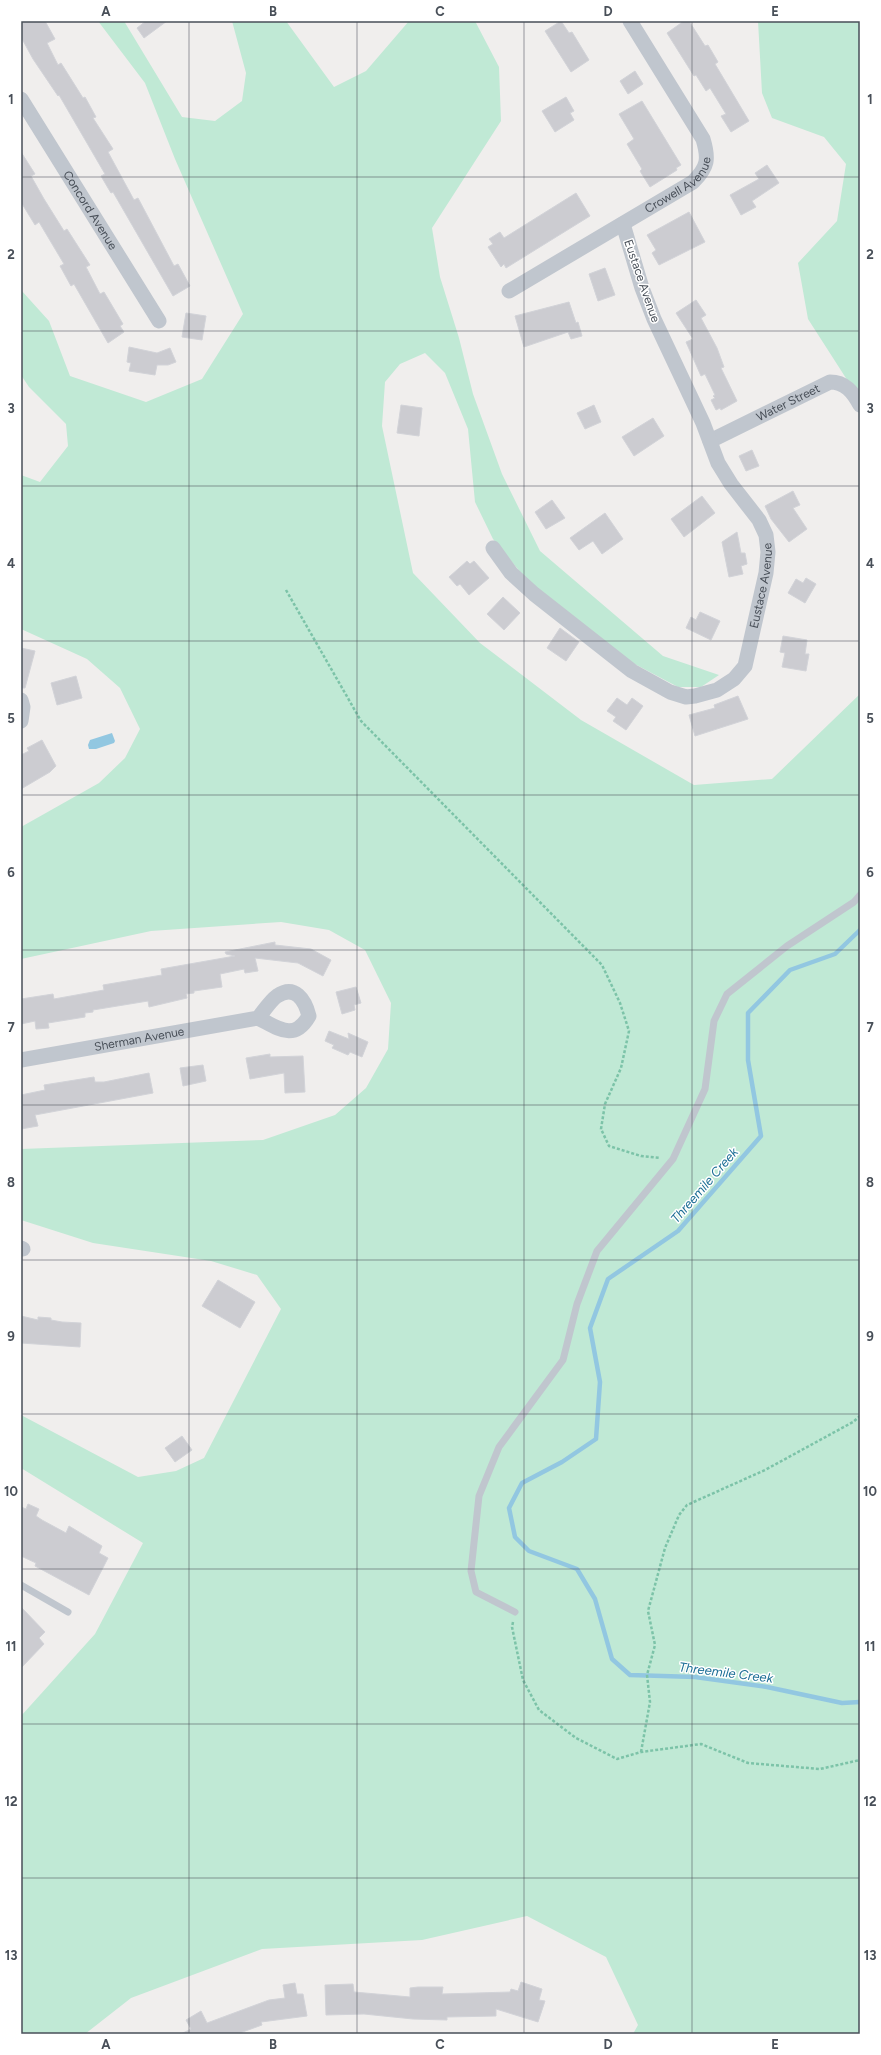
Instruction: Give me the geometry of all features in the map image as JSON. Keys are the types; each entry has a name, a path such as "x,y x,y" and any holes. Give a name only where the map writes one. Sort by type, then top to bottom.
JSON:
{"street":[{"name":"Crowell Avenue","path":"509,291 692,182 702,172 706,163 707,152 703,139 630,21"},
{"name":"Concord Avenue","path":"21,99 159,321"},
{"name":"Eustace Avenue","path":"493,548 516,578 632,671 670,692 686,697 717,690 734,679 745,666 768,552 766,535 761,524 731,484 718,463 710,441 654,319 642,288 623,224"},
{"name":"Water Street","path":"710,441 830,382 836,382 850,389 860,404"},
{"path":"21,700 23,707 21,720"},
{"name":"Sherman Avenue","path":"21,1060 258,1018"}],"lane":[{"path":"515,1612 476,1592 471,1571 479,1496 499,1447 563,1360 577,1304 597,1251 672,1159 705,1089 714,1021 728,994 787,946 854,902 860,895"},
{"path":"21,1585 68,1612"}],"path":[{"path":"286,590 361,721 602,965 620,1003 629,1031 621,1068 605,1104 601,1129 609,1146 641,1156 672,1159"},
{"path":"640,1752 650,1702 647,1675 655,1646 648,1611 665,1548 679,1515 687,1505 765,1470 853,1422 860,1416"},
{"path":"515,1612 512,1627 523,1680 539,1710 576,1738 617,1759 640,1752 701,1744 748,1764 820,1769 860,1760"}],"green space":[{"path":"98,21 124,21 182,117 215,121 242,101 246,73 232,21 286,21 334,87 366,71 409,21 475,21 499,67 501,121 432,228 440,277 459,338 473,394 502,474 540,551 663,656 719,675 701,687 678,687 629,661 526,579 493,539 475,502 468,429 445,373 425,353 400,364 385,382 382,426 413,573 480,643 581,720 694,785 772,779 860,694 860,2034 633,2034 638,2025 606,1957 527,1916 422,1940 262,1949 131,1998 85,2034 21,2034 21,1716 95,1634 143,1543 21,1468 21,1415 138,1477 176,1471 204,1458 281,1309 257,1275 211,1261 93,1243 21,1220 21,1149 263,1140 335,1115 366,1088 388,1049 391,1003 365,950 329,930 281,922 151,931 21,959 21,827 99,783 125,758 140,729 120,688 87,659 21,629 21,475 40,482 68,446 66,424 29,387 21,375 21,290 49,321 70,376 146,402 202,379 243,314 175,159 145,83"},
{"path":"758,21 860,21 860,400 808,319 798,263 837,221 846,164 824,137 772,118 762,93"}],"water":[{"path":"112,733 115,741 114,743 96,749 89,749 88,745 90,740"}],"building":[{"path":"21,21 45,21 55,39 47,43 58,65 61,63 83,98 85,97 96,117 93,118 113,149 108,152 134,200 138,198 174,266 178,264 190,286 173,296 113,192 111,193 101,176 105,174 59,95 58,96 33,59 21,37"},
{"path":"146,21 167,21 144,38 137,28"},
{"path":"561,21 569,33 572,32 589,60 571,72 545,31"},
{"path":"684,21 689,21 705,46 708,45 718,62 715,64 749,121 731,132 721,116 726,114 710,88 706,91 696,75 694,76 667,33"},
{"path":"635,71 643,84 628,94 620,81"},
{"path":"566,97 574,111 570,113 574,120 555,132 542,111"},
{"path":"642,101 681,165 676,168 677,170 650,187 640,171 642,169 627,144 634,139 619,114"},
{"path":"21,152 35,174 31,176 44,199 64,231 67,229 90,265 86,267 100,294 104,292 123,324 120,326 124,332 108,343 74,284 71,286 60,266 64,264 39,222 35,225 21,202"},
{"path":"767,165 779,183 752,201 756,207 741,215 730,195 759,179 755,173"},
{"path":"576,193 590,216 506,268 504,264 501,267 488,247 493,244 489,239 500,232 504,238"},
{"path":"689,212 705,242 659,265 652,253 656,250 647,235"},
{"path":"605,268 615,295 598,301 589,274"},
{"path":"696,300 706,315 701,318 717,348 724,367 721,368 737,401 721,410 720,408 716,410 711,400 715,398 713,396 715,395 705,374 701,376 686,342 693,339 676,313"},
{"path":"569,302 576,323 578,322 582,336 571,339 568,332 524,347 515,316"},
{"path":"186,313 206,316 202,340 182,337"},
{"path":"129,347 157,353 170,348 176,362 168,365 157,365 155,375 129,371 131,363 127,362"},
{"path":"401,405 422,408 419,436 397,433"},
{"path":"594,405 601,422 585,429 577,413"},
{"path":"653,418 664,436 634,456 622,437"},
{"path":"752,450 759,466 746,471 739,456"},
{"path":"793,491 800,505 793,508 807,529 789,542 771,519 765,506"},
{"path":"702,496 715,513 684,537 671,519"},
{"path":"552,500 565,518 546,529 535,512"},
{"path":"605,513 623,539 602,554 593,541 579,550 570,538"},
{"path":"737,532 741,553 745,553 747,564 741,566 743,574 729,577 722,542"},
{"path":"467,561 470,564 474,561 489,578 469,595 460,584 457,586 449,577"},
{"path":"806,578 816,584 805,603 788,593 796,579 803,583"},
{"path":"503,597 520,613 504,630 487,614"},
{"path":"700,612 720,621 711,640 686,628 691,617 696,620"},
{"path":"560,628 579,642 566,661 547,648"},
{"path":"783,636 807,640 805,654 809,654 806,671 782,667 785,653 780,652"},
{"path":"21,648 35,651 25,688 21,688"},
{"path":"76,676 82,698 57,705 51,683"},
{"path":"738,696 748,719 695,736 689,715 715,708 714,705"},
{"path":"617,698 627,705 632,698 643,706 626,730 613,721 616,717 607,711"},
{"path":"42,740 56,766 50,772 21,789 21,755 29,751 27,748"},
{"path":"275,942 275,945 311,949 331,960 323,976 298,963 255,958 258,971 245,973 244,969 220,974 222,987 194,991 194,993 186,994 187,998 149,1007 148,1001 93,1010 93,1012 85,1013 85,1017 48,1023 49,1028 36,1029 35,1021 21,1024 21,999 53,994 54,999 104,990 103,985 162,975 161,969 235,956 226,954 225,952"},
{"path":"356,987 361,1003 354,1005 355,1010 342,1014 336,992"},
{"path":"329,1031 349,1039 348,1033 368,1042 362,1057 350,1052 348,1055 332,1048 334,1045 325,1041"},
{"path":"270,1054 270,1057 303,1056 305,1092 285,1093 284,1073 250,1079 246,1058"},
{"path":"203,1065 206,1081 183,1086 180,1068"},
{"path":"149,1073 153,1093 35,1115 38,1126 21,1129 21,1095 45,1090 44,1085 94,1077 95,1082 104,1082"},
{"path":"218,1280 255,1302 240,1328 202,1306"},
{"path":"21,1316 38,1320 38,1317 51,1318 51,1320 62,1322 81,1323 80,1347 21,1343"},
{"path":"182,1436 192,1450 175,1462 165,1448"},
{"path":"28,1504 39,1509 36,1516 42,1520 66,1533 69,1526 102,1546 99,1553 108,1558 89,1595 35,1566 36,1563 21,1556 21,1507 26,1509"},
{"path":"21,1607 45,1632 39,1638 44,1644 21,1668"},
{"path":"521,1982 542,1989 539,2000 545,2001 538,2022 496,2009 496,2016 447,2017 447,2020 413,2019 364,2014 326,2015 325,1985 353,1984 354,1992 410,1997 410,1988 443,1987 442,1994 510,1992 511,1989 518,1991"},
{"path":"295,1983 297,1994 303,1994 307,2016 261,2022 262,2025 237,2034 181,2034 191,2029 186,2020 201,2011 207,2023 269,2000 285,1998 283,1985"}],"waterway":[{"name":"Threemile Creek","path":"860,930 835,954 790,970 748,1013 748,1060 761,1136 678,1231 608,1279 590,1328 600,1382 596,1439 562,1462 522,1483 509,1508 515,1537 529,1551 577,1569 595,1599 612,1659 630,1675 695,1677 767,1687 842,1703 860,1702"}]}
